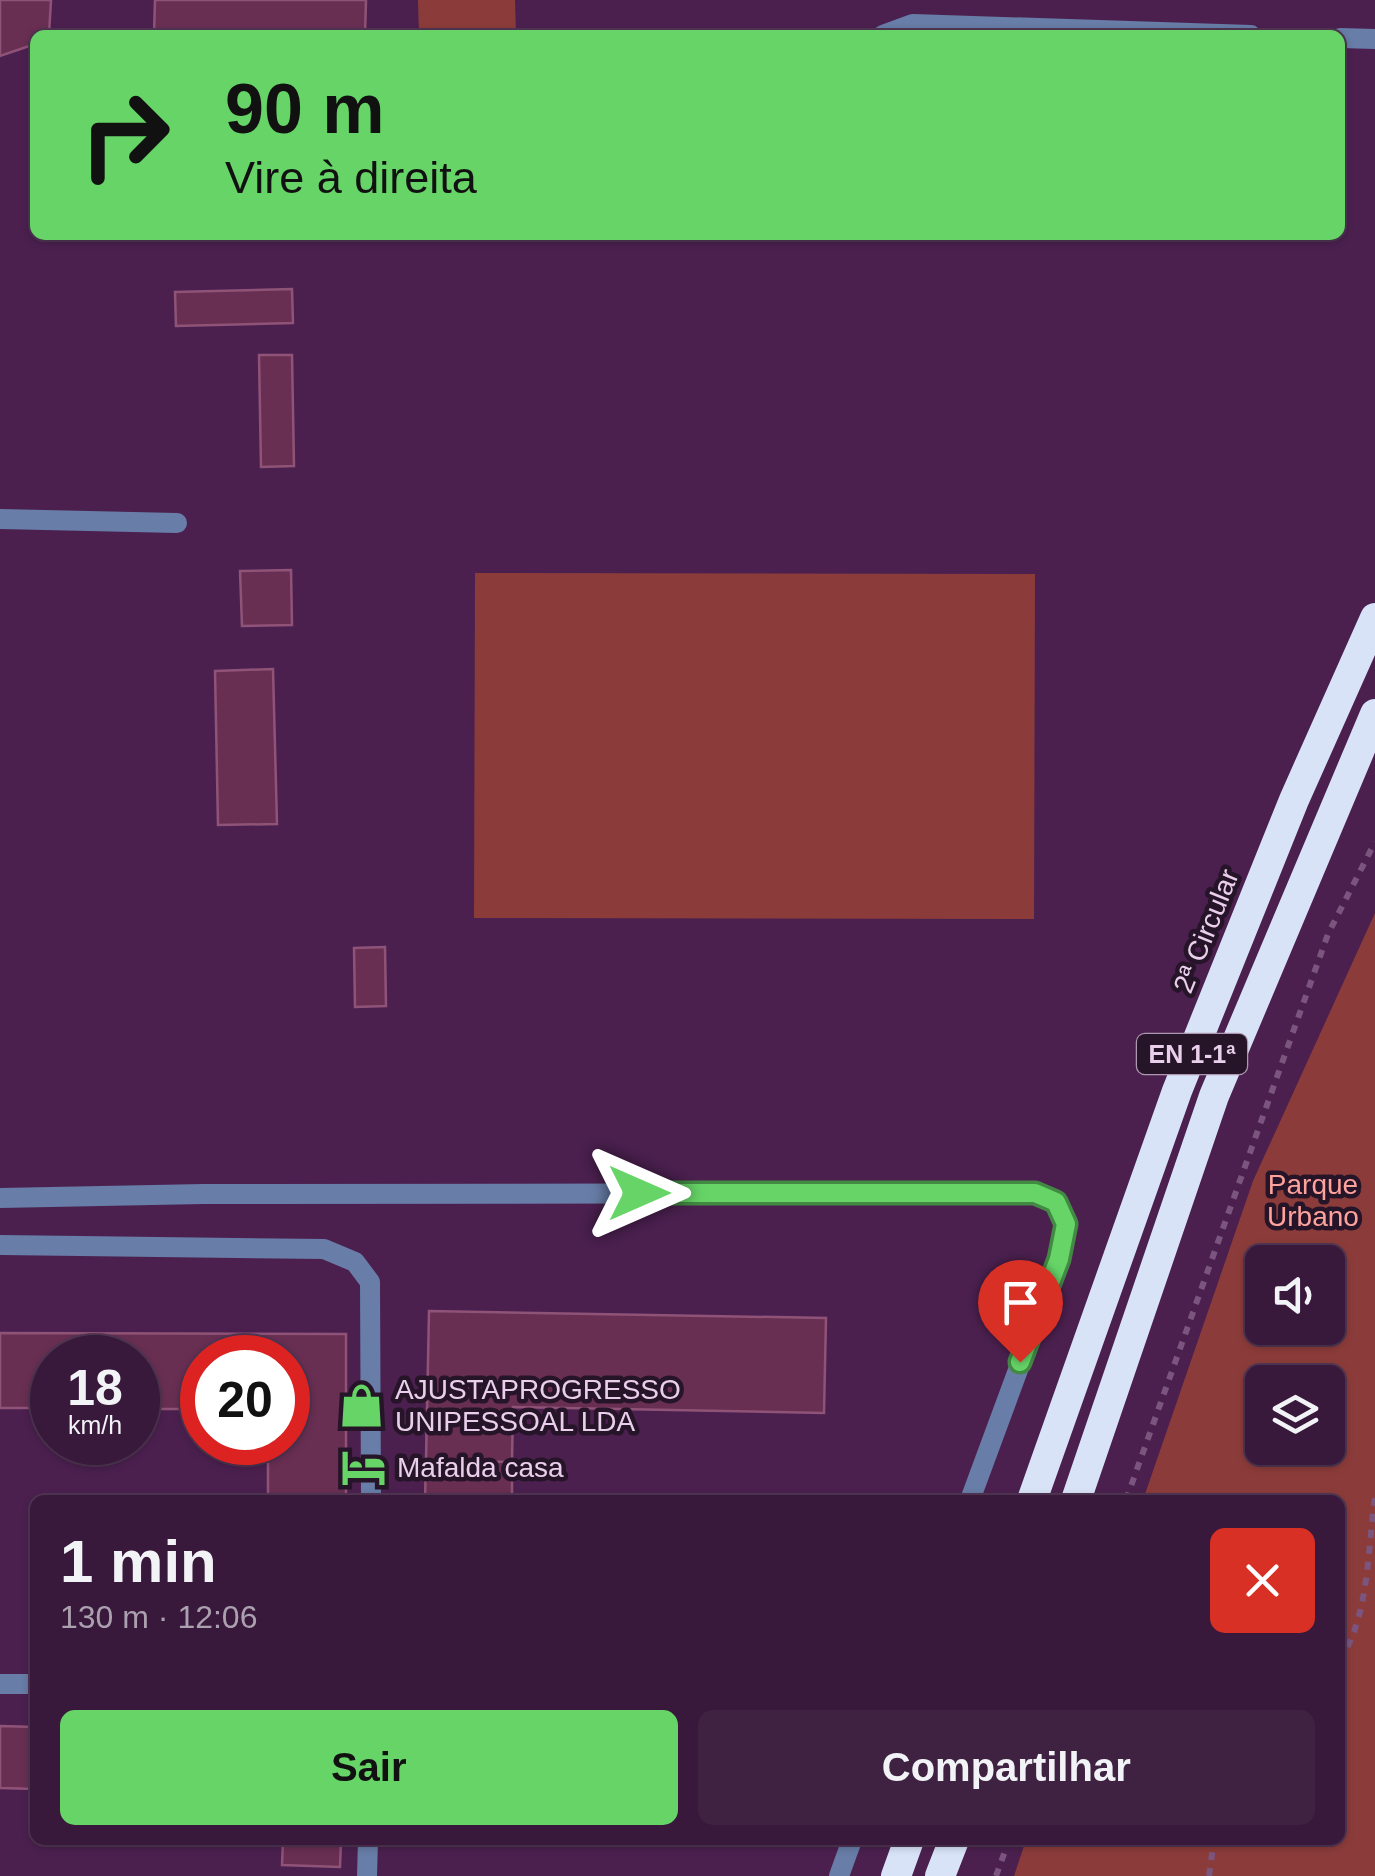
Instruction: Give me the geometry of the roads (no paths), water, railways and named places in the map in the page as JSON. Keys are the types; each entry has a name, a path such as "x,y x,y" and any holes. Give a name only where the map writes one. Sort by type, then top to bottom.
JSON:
{"highway":[{"name":"2ª Circular","path":"1034,1495 1177,1091 1294,800 1375,618"},
{"name":"EN 1-1ª","path":"1078,1495 1214,1096 1375,714"},
{"path":"896,1876 908,1845"},
{"path":"940,1876 952,1845"}],"street":[{"path":"897,30 914,24 1098,30"},
{"path":"1345,38 1375,39"},
{"path":"0,518 177,523"},
{"path":"0,1198 203,1194 1035,1193 1056,1202 1066,1224 1059,1259 972,1495"},
{"path":"2,1245 324,1248 355,1262 370,1282 370,1495"},
{"path":"0,1684 30,1684"},
{"path":"367,1876 368,1845"},
{"path":"840,1876 850,1845"}],"place":[{"name":"AJUSTAPROGRESSO UNIPESSOAL LDA","path":"362,1405"},
{"name":"Mafalda casa","path":"364,1467"}],"park label":[{"name":"Parque Urbano","path":"1313,1200"}]}
